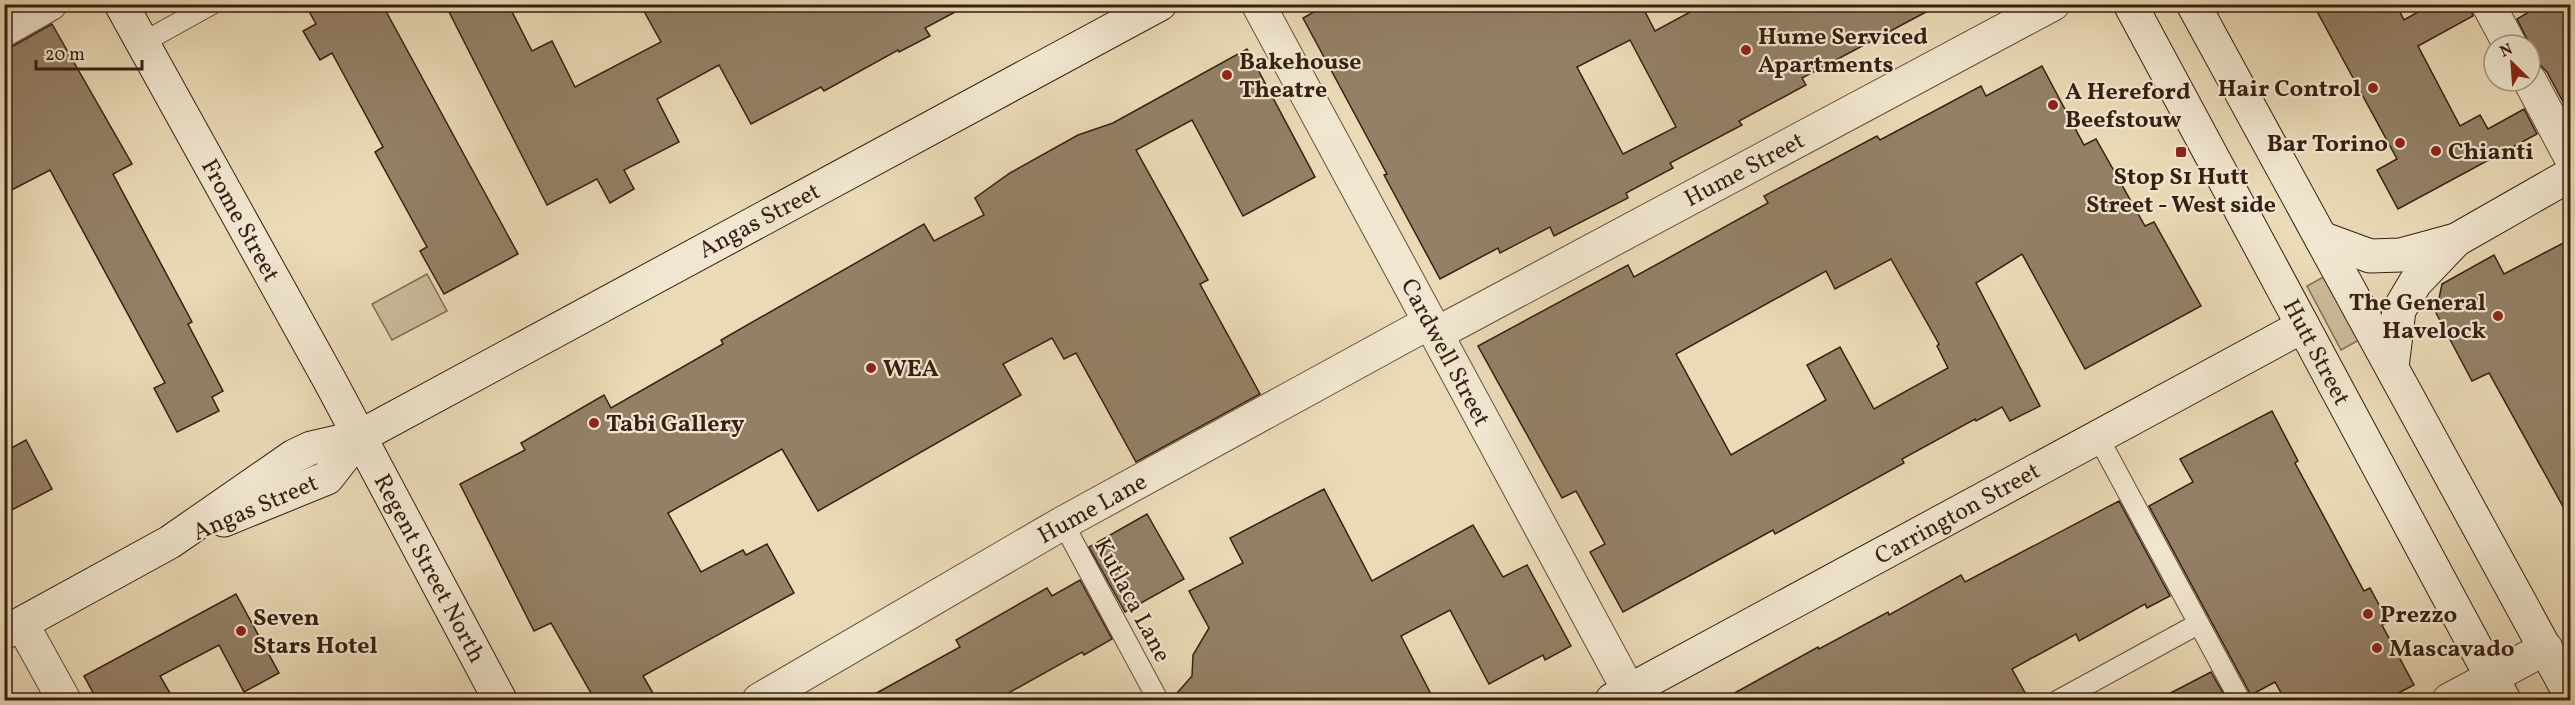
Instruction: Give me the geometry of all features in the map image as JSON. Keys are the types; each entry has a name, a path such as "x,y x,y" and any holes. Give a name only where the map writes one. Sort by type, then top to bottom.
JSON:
{"street":[{"path":"4,30 50,4"},
{"name":"Frome Street","path":"121,4 359,437"},
{"name":"Angas Street","path":"13,629 170,542 294,456 311,448 359,437 1160,4"},
{"name":"Cardwell Street","path":"1258,4 1433,328 1625,697"},
{"name":"Hume Street","path":"1433,328 2053,4"},
{"name":"Hutt Street","path":"2130,4 2498,689"},
{"path":"2193,4 2571,694"},
{"path":"2488,4 2504,33"},
{"path":"2536,93 2571,156"},
{"path":"2321,238 2370,256 2401,255 2456,240 2571,175"},
{"path":"2392,368 2399,310 2415,284 2456,240"},
{"name":"Carrington Street","path":"1625,697 2098,436 2303,326"},
{"name":"Hume Lane","path":"759,700 1063,523 1433,328"},
{"name":"Regent Street North","path":"359,437 500,700"},
{"path":"13,629 64,700"},
{"path":"2449,700 2498,689 2546,648"}],"lane":[{"path":"142,43 212,4"},
{"path":"2098,436 2240,700"},
{"name":"Kutlaca Lane","path":"1063,523 1158,700"},
{"path":"2059,700 2198,624"}],"shaded area":[{"path":"427,274 447,311 392,340 372,304"},
{"path":"2327,275 2361,339 2341,350 2307,286"}],"building":[{"path":"305,4 382,4 518,254 444,294 420,251 427,247 375,152 383,147 332,53 320,60 303,31 316,24"},
{"path":"445,4 508,4 532,51 552,41 575,87 661,42 640,4 970,4 925,28 930,36 899,52 898,50 824,91 821,87 751,124 719,65 657,99 679,142 624,170 634,189 610,203 597,179 547,205"},
{"path":"1328,4 1641,4 1655,31 1705,4 1941,4 1802,78 1806,85 1739,121 1742,125 1670,163 1673,168 1626,193 1628,198 1554,236 1550,227 1500,253 1498,248 1440,279 1384,175 1387,174 1303,18","holes":["1630,40 1676,127 1623,154 1577,67"]},
{"path":"2313,4 2396,4 2404,20 2432,4 2469,4 2473,16 2418,46 2460,126 2480,115 2488,129 2524,109 2537,134 2398,209 2377,170 2397,159"},
{"path":"2542,4 2571,4 2571,117 2547,72 2542,67 2542,33 2524,33 2517,19"},
{"path":"52,24 132,164 113,174 192,322 188,324 223,391 212,397 219,411 177,432 154,388 165,383 50,170 4,194 4,49"},
{"path":"1247,49 1315,177 1243,216 1192,120 1136,150 1208,280 1200,284 1260,394 1136,462 1076,353 1064,359 1052,338 1003,364 1021,395 818,511 782,449 668,513 701,572 743,550 746,555 767,544 794,593 643,676 657,700 595,700 551,623 534,631 460,484 525,450 521,443 604,395 611,408 723,344 721,340 924,224 934,241 984,215 975,198 1010,173 1078,135 1113,123"},
{"path":"2042,66 2084,145 2096,139 2145,226 2154,222 2201,306 2085,369 2022,254 1976,283 2040,406 2010,421 2002,407 1976,421 1975,419 1902,459 1904,463 1775,534 1773,530 1623,612 1590,552 1605,544 1576,491 1562,498 1478,346 1628,265 1634,277 1768,203 1764,196 1877,136 1880,140 1981,86 1986,96","holes":["1891,259 1939,344 1937,346 1948,368 1874,409 1840,347 1807,365 1826,400 1731,455 1676,354 1826,271 1835,289"]},
{"path":"2571,239 2571,521 2489,373 2472,381 2436,313 2442,284 2494,255 2504,274"},
{"path":"2272,411 2298,461 2295,463 2364,591 2370,588 2388,622 2382,625 2414,685 2385,700 2285,700 2275,682 2251,695 2149,506 2193,482 2180,459"},
{"path":"26,440 52,489 4,514 4,452"},
{"path":"1324,489 1372,581 1473,525 1503,577 1527,565 1571,646 1545,660 1543,655 1489,684 1450,610 1401,636 1434,700 1171,700 1192,676 1193,655 1209,628 1189,591 1243,563 1230,538"},
{"path":"2119,501 2170,596 2147,608 2145,604 2079,641 2076,634 2012,669 2029,700 1722,700 1818,647 1819,649 1888,612 1889,615 1961,575 1965,582"},
{"path":"1147,514 1184,579 1125,612 1089,547"},
{"path":"1080,580 1112,639 1084,655 1082,652 996,700 864,700 960,647 956,640 1047,588 1052,596"},
{"path":"236,594 279,673 244,692 219,645 160,676 174,700 97,700 84,676"},
{"path":"2211,672 2227,700 2157,700"}],"place":[{"name":"Hume Serviced Apartments","path":"1746,50"},
{"name":"Bakehouse Theatre","path":"1227,75"},
{"name":"Hair Control","path":"2373,88"},
{"name":"A Hereford Beefstouw","path":"2053,105"},
{"name":"Bar Torino","path":"2400,143"},
{"name":"Chianti","path":"2436,151"},
{"name":"Stop S1 Hutt Street - West side","path":"2181,152"},
{"name":"The General Havelock","path":"2498,316"},
{"name":"WEA","path":"871,368"},
{"name":"Tabi Gallery","path":"594,423"},
{"name":"Prezzo","path":"2368,614"},
{"name":"Seven Stars Hotel","path":"241,631"},
{"name":"Mascavado","path":"2377,648"}]}
